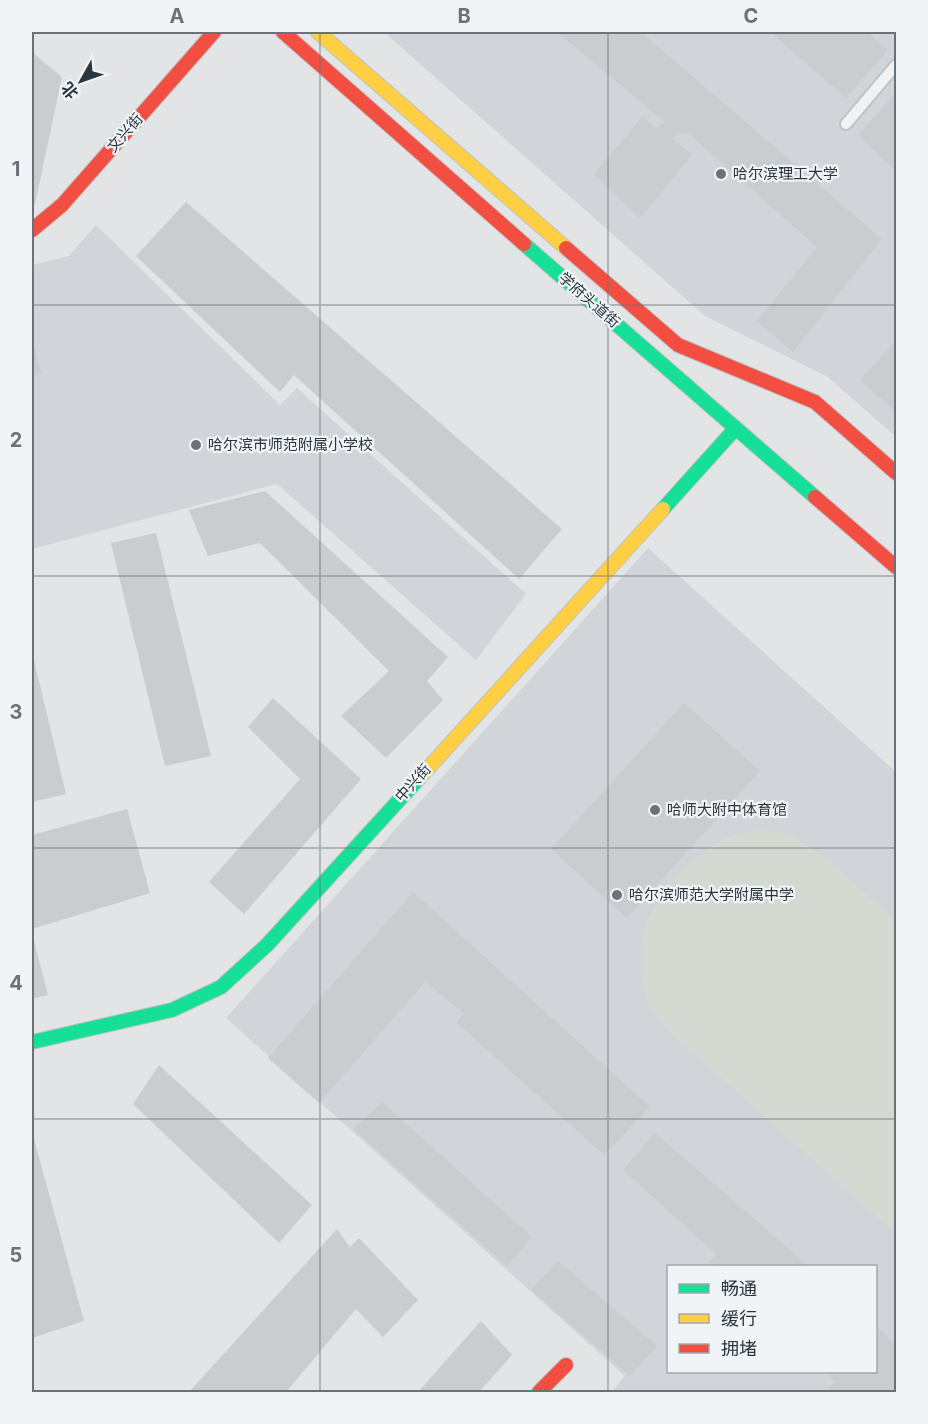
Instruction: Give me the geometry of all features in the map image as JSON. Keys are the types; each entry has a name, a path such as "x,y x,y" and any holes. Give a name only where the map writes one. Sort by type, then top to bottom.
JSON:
{"main road":[{"name":"文兴街","path":"32,230 62,205 214,32"},
{"name":"学府头道街","path":"284,32 735,429 897,567"},
{"name":"学府头道街","path":"318,32 678,345 815,402 897,473"},
{"name":"中兴街","path":"32,1042 172,1010 221,987 267,945 735,429"},
{"path":"539,1392 566,1365"}],"lane":[{"path":"846,124 897,65"}],"shaded area":[{"name":"哈尔滨理工大学","path":"384,32 896,32 896,437 828,377 705,316"},
{"name":"哈尔滨市师范附属小学校","path":"96,225 280,405 297,388 526,594 476,660 277,484 32,549 32,265 69,256"},
{"name":"哈尔滨师范大学附属中学","path":"648,548 896,772 896,1392 611,1392 625,1376 226,1018"},
{"path":"763,830 788,834 823,856 896,921 896,1234 668,1030 653,1012 647,1000 641,968 641,952 647,921 655,906 678,876 707,850 736,834"}],"building":[{"path":"557,32 641,32 882,239 793,352 757,321 817,247 690,135 680,134 672,138 692,155 640,218 594,174 643,116 656,129 665,122"},
{"path":"770,32 867,32 888,50 846,98"},
{"path":"32,52 62,77 35,204 32,204"},
{"path":"896,93 896,171 858,135"},
{"path":"186,202 562,529 519,579 294,375 280,392 136,256"},
{"path":"32,337 41,373 32,377"},
{"path":"896,341 896,412 860,380"},
{"path":"265,491 448,657 427,681 443,700 386,758 341,716 389,671 260,543 208,556 189,510"},
{"path":"156,533 211,756 165,766 111,543"},
{"path":"32,652 66,794 32,802"},
{"path":"273,698 361,779 244,914 209,882 300,779 248,727"},
{"name":"哈师大附中体育馆","path":"684,703 760,771 627,918 551,849"},
{"path":"127,809 150,893 32,929 32,835"},
{"path":"413,892 650,1107 604,1155 457,1023 464,1013 425,982 319,1103 268,1058"},
{"path":"34,941 48,995 32,999 32,942"},
{"path":"159,1065 312,1205 279,1243 133,1104"},
{"path":"382,1102 532,1237 507,1266 353,1129"},
{"path":"32,1132 84,1321 32,1338"},
{"path":"655,1133 807,1265 714,1265 709,1261 716,1254 623,1170"},
{"path":"337,1229 350,1247 359,1238 418,1300 383,1337 356,1309 286,1392 189,1392"},
{"path":"558,1261 657,1346 630,1376 531,1290"},
{"path":"481,1321 512,1355 479,1392 418,1392"},
{"path":"877,1327 896,1345 896,1392 825,1392 835,1381 826,1373 877,1373"}],"traffic: fast":[{"path":"524,244 815,497"},
{"path":"663,509 735,429"},
{"path":"32,1042 172,1010 221,987 267,945 421,776"}],"traffic: slow":[{"path":"318,32 566,248"},
{"path":"421,776 663,509"}],"traffic: jam":[{"path":"32,230 62,205 214,32"},
{"path":"283,32 524,244"},
{"path":"566,248 678,345 815,402 896,473"},
{"path":"815,497 896,567"},
{"path":"539,1392 566,1365"}],"place":[{"name":"哈尔滨理工大学","path":"721,174"},
{"name":"哈尔滨市师范附属小学校","path":"196,445"},
{"name":"哈师大附中体育馆","path":"655,810"},
{"name":"哈尔滨师范大学附属中学","path":"617,895"}]}
